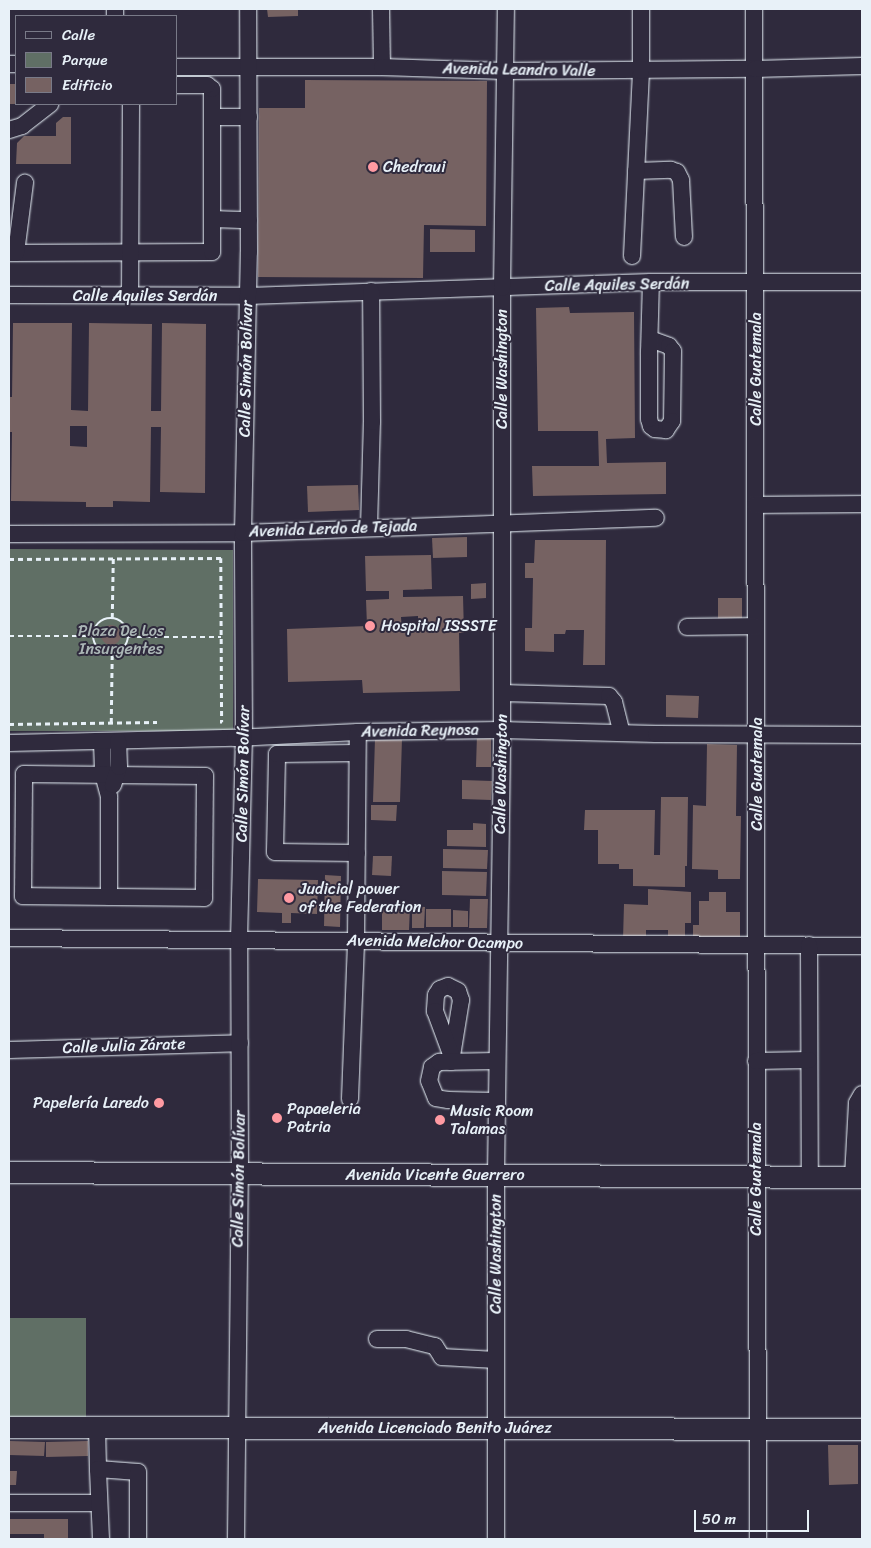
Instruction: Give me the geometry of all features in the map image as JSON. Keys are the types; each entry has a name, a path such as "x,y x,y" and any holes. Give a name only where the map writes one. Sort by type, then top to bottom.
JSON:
{"main road":[{"name":"Avenida Vicente Guerrero","path":"9,1172 858,1177"},
{"name":"Avenida Licenciado Benito Juárez","path":"9,1427 862,1429"}],"street":[{"name":"Calle Simón Bolívar","path":"236,1539 235,1428 240,1174 239,940 244,738 243,533 248,296 248,9"},
{"path":"381,9 382,67"},
{"name":"Calle Washington","path":"496,1539 496,1101 502,730 502,288 506,9"},
{"path":"632,256 641,70 641,9"},
{"name":"Calle Guatemala","path":"754,9 758,1539"},
{"name":"Avenida Leandro Valle","path":"178,67 382,67 505,71 862,66"},
{"path":"25,183 12,253 212,252 212,89 208,85 178,86"},
{"path":"9,130 22,126 49,105"},
{"path":"130,295 131,105"},
{"path":"213,117 248,117"},
{"path":"636,171 671,170 677,172 681,180 684,237"},
{"path":"212,219 248,220"},
{"path":"650,339 670,346 673,351 672,421 666,430 655,429 651,426 649,419 650,339 651,282"},
{"name":"Calle Aquiles Serdán","path":"9,296 248,296 651,282 862,282"},
{"path":"368,528 372,422 371,291"},
{"path":"755,505 862,504"},
{"name":"Avenida Lerdo de Tejada","path":"9,534 243,533 656,518"},
{"path":"687,627 756,626"},
{"path":"502,692 609,696 614,702 622,733"},
{"name":"Avenida Reynosa","path":"9,743 244,738 358,732 502,730 862,735"},
{"path":"350,1099 356,941 358,732"},
{"path":"109,897 110,742"},
{"path":"356,853 275,852 277,754 357,753"},
{"path":"24,774 110,775 205,776 204,898 23,896 24,774"},
{"name":"Avenida Melchor Ocampo","path":"9,938 862,946"},
{"path":"809,945 810,1177"},
{"name":"Calle Julia Zárate","path":"9,1050 240,1043"},
{"path":"496,1101 436,1098 429,1081 432,1067 451,1058 497,1061"},
{"path":"756,1061 809,1060"},
{"path":"858,1177 857,1103 862,1094"},
{"path":"378,1339 406,1339 435,1346 442,1357 496,1360"},
{"path":"97,1427 101,1539"},
{"path":"98,1469 138,1472 138,1539"},
{"path":"9,1503 99,1504"}],"path":[{"path":"112,618 113,558"},
{"path":"9,559 221,558 222,722 213,722"},
{"path":"112,618 122,622 126,627 128,637 122,650 112,654 99,650 93,636 95,627 99,622 112,618"},
{"path":"9,636 93,636"},
{"path":"128,637 221,636"},
{"path":"111,723 112,654"},
{"path":"9,724 157,722"}],"green space":[{"name":"Plaza De Los Insurgentes","path":"9,549 233,550 233,731 9,731"},
{"path":"9,1318 86,1318 86,1418 9,1418"}],"building":[{"path":"267,9 298,9 298,16 268,17"},
{"name":"Chedraui","path":"305,80 487,81 486,226 424,225 423,278 258,277 259,108 305,108"},
{"path":"9,84 15,84 15,104 9,104"},
{"path":"63,117 71,117 71,164 16,164 17,143 24,136 56,136 56,123"},
{"path":"430,229 475,230 475,252 430,252"},
{"path":"569,307 570,313 634,312 635,438 606,439 607,463 666,462 666,494 533,496 532,466 599,466 598,431 538,431 536,308"},
{"path":"13,323 72,323 71,410 88,411 89,323 152,324 151,411 161,411 162,323 206,324 205,493 160,492 161,427 151,427 150,502 113,501 113,507 86,507 86,502 11,501 12,432 9,432 9,397 12,397","holes":["70,426 87,426 87,447 70,446"]},
{"path":"358,485 359,510 308,512 307,486"},
{"path":"467,537 467,557 433,558 432,538"},
{"path":"535,540 606,540 605,665 583,665 584,630 566,630 565,634 554,634 554,652 525,651 525,628 532,628 533,578 525,578 525,563 534,563"},
{"path":"431,555 432,589 403,590 403,597 463,596 464,633 459,633 460,691 363,693 362,680 288,682 287,629 367,626 366,600 389,599 389,591 366,591 365,556","holes":["418,616 418,631 402,632 401,617"]},
{"path":"486,583 486,598 471,599 471,584"},
{"path":"718,598 742,598 742,622 718,622"},
{"path":"111,625 118,628 121,635 118,642 111,645 104,642 101,635 104,628"},
{"path":"666,695 699,696 698,718 666,717"},
{"path":"477,734 491,734 491,767 476,767"},
{"path":"375,739 402,739 400,802 373,802"},
{"path":"707,744 737,745 736,816 741,816 740,879 718,879 718,870 692,869 693,805 706,806"},
{"path":"462,780 492,781 491,800 462,799"},
{"path":"661,797 688,797 685,887 633,886 633,869 619,869 619,864 598,864 598,830 584,830 585,810 655,810 654,855 660,855"},
{"path":"371,805 397,805 396,821 371,820"},
{"path":"473,823 486,824 486,847 447,846 447,830 473,830"},
{"path":"443,849 488,850 487,869 443,868"},
{"path":"373,856 392,856 391,876 372,875"},
{"path":"442,871 487,872 486,896 442,895"},
{"path":"325,875 341,876 340,927 324,926"},
{"path":"258,879 318,880 317,914 291,913 291,923 282,923 282,913 257,912"},
{"path":"648,889 691,892 691,923 685,923 685,936 668,936 668,930 646,930 646,939 623,939 624,904 648,905"},
{"path":"709,892 726,892 726,912 740,912 740,939 693,938 693,925 699,925 699,901 709,901"},
{"path":"470,899 488,899 487,928 469,928"},
{"path":"382,905 410,906 409,930 382,930"},
{"path":"412,906 425,907 424,928 412,928"},
{"path":"426,909 451,909 451,927 426,927"},
{"path":"453,910 468,911 468,927 453,927"},
{"path":"9,1441 45,1442 44,1456 9,1455"},
{"path":"88,1441 88,1456 46,1457 46,1442"},
{"path":"828,1445 858,1445 858,1484 829,1485"},
{"path":"9,1471 17,1471 16,1485 9,1485"},
{"path":"9,1519 68,1519 68,1539 44,1539 44,1534 9,1534"}],"place":[{"name":"Chedraui","path":"373,167"},
{"name":"Hospital ISSSTE","path":"370,626"},
{"name":"Judicial power of the Federation","path":"289,898"},
{"name":"Papelería Laredo","path":"159,1103"},
{"name":"Papaeleria Patria","path":"277,1118"},
{"name":"Music Room Talamas","path":"440,1120"}]}
